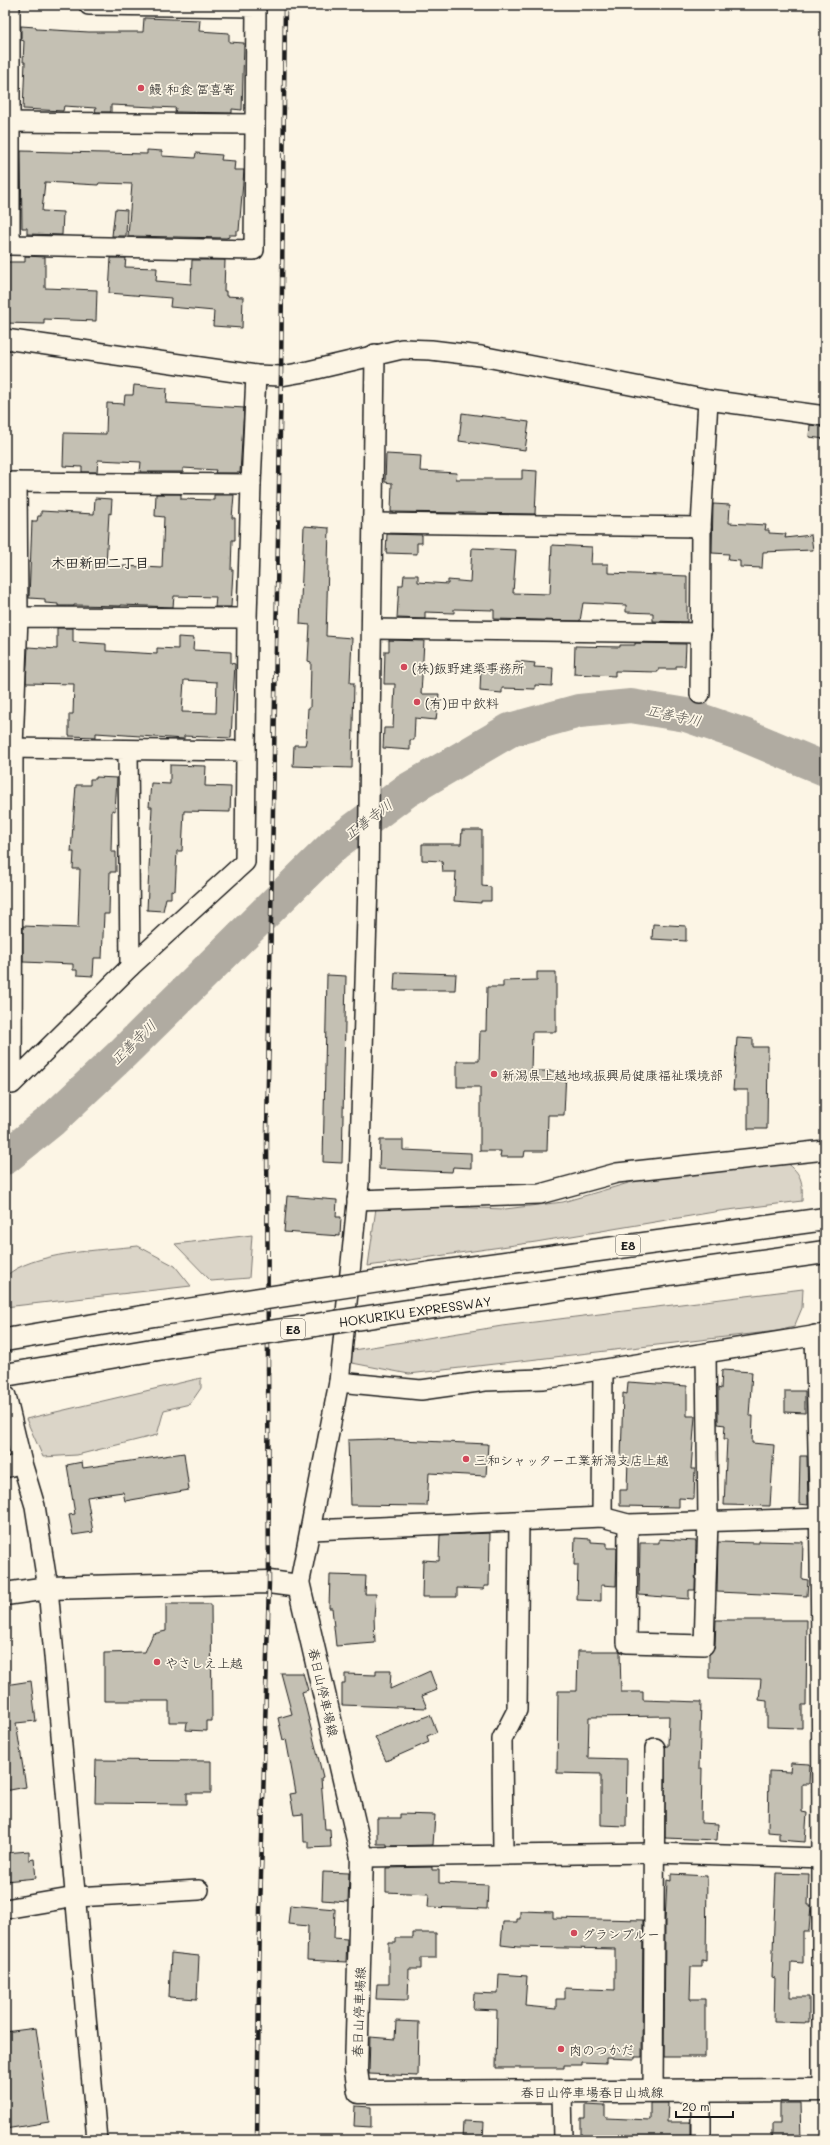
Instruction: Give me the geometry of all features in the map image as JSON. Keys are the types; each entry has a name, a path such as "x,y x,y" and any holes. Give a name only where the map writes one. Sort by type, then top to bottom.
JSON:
{"main road":[{"name":"E8","path":"5,1340 154,1315 432,1273 825,1219"},
{"name":"HOKURIKU EXPRESSWAY","path":"6,1385 152,1350 434,1307 825,1252"},
{"path":"5,1594 48,1588 269,1582 300,1586"},
{"name":"春日山停車場線","path":"300,1586 362,1858 356,2070 359,2092"},
{"name":"春日山停車場春日山城線","path":"359,2092 824,2090"}],"street":[{"path":"10,5 7,122 10,245 254,250 256,6 89,5"},
{"path":"7,122 254,124"},
{"path":"5,339 256,375 280,376 304,372 375,354 402,349 481,356 708,400 825,416"},
{"path":"300,1586 312,1530 339,1382 357,1200 368,883 375,354"},
{"path":"251,484 11,482 18,617 9,748 12,1084 130,968 244,862 251,484 256,375"},
{"path":"700,694 701,527 708,400"},
{"path":"373,523 701,527"},
{"path":"18,617 248,618"},
{"path":"372,629 701,633"},
{"path":"9,748 246,752"},
{"path":"128,750 130,968"},
{"path":"357,1200 540,1194 617,1173 825,1150"},
{"path":"339,1382 421,1390 485,1381 543,1379 820,1335 823,1518 824,2090"},
{"path":"628,1524 627,1643 704,1645 708,1521 706,1354"},
{"path":"602,1517 603,1370"},
{"path":"6,1385 14,1466 36,1506 48,1588 97,2140"},
{"path":"312,1530 602,1517 628,1524 823,1518"},
{"path":"503,1855 502,1739 517,1710 518,1521"},
{"path":"653,2091 655,1748"},
{"path":"362,1858 654,1853 823,1858"},
{"path":"5,1909 76,1897 199,1890"},
{"path":"562,2091 562,2140"},
{"path":"701,2091 701,2140"}],"shaded area":[{"path":"786,1162 795,1170 802,1183 802,1201 720,1211 536,1242 368,1266 376,1208 418,1206 505,1209 563,1202 639,1180"},
{"path":"252,1235 249,1278 211,1281 175,1244"},
{"path":"138,1246 175,1266 191,1286 5,1307 5,1277 16,1269 31,1262 49,1257 87,1251"},
{"path":"803,1289 802,1308 794,1327 777,1331 409,1374 347,1362 353,1350 502,1326"},
{"path":"201,1378 201,1388 190,1404 164,1410 157,1435 77,1455 43,1457 26,1419"}],"building":[{"path":"144,18 200,20 199,31 229,33 229,42 244,43 242,110 232,109 232,113 175,112 176,108 111,105 111,112 95,112 96,108 64,106 63,111 23,109 25,62 23,62 24,41 21,40 21,26 36,27 36,29 89,32 143,32"},
{"path":"147,150 162,151 162,156 195,158 196,153 222,155 221,160 235,161 234,170 244,170 239,231 236,231 236,235 229,235 229,237 226,238 128,236 132,184 99,183 98,185 45,182 42,211 63,212 62,235 27,234 27,228 22,228 21,151 147,154"},
{"path":"115,209 127,210 126,236 112,236"},
{"path":"25,256 45,257 45,288 97,290 96,321 44,319 44,324 5,323 6,262 25,262"},
{"path":"111,258 126,258 125,267 157,268 156,281 191,284 192,260 225,260 224,291 226,291 226,296 243,297 242,328 213,326 214,311 170,307 171,298 109,293"},
{"path":"134,385 167,388 166,403 244,408 240,473 215,473 216,470 183,468 183,472 140,472 141,462 98,460 97,472 82,472 82,467 63,466 64,433 106,434 107,403 124,404 125,395 133,395"},
{"path":"462,413 529,422 525,450 459,441"},
{"path":"810,425 825,427 825,439 809,437"},
{"path":"386,454 421,456 420,471 457,473 456,479 522,479 522,470 537,471 535,514 391,512 392,483 385,482"},
{"path":"156,494 181,494 181,499 214,500 214,495 234,495 232,518 235,518 235,540 232,540 231,570 233,570 231,607 215,607 216,597 174,596 173,607 121,605 58,606 58,604 45,603 45,599 29,598 32,521 37,521 38,516 41,516 41,511 94,514 95,498 112,499 111,514 109,513 106,565 162,568 164,517 155,516"},
{"path":"713,504 730,505 729,523 766,525 765,530 769,530 769,533 786,534 785,538 811,535 813,550 763,552 762,568 740,567 740,561 728,560 729,554 712,553"},
{"path":"304,526 329,528 326,636 352,638 350,683 354,683 352,768 293,766 294,745 305,745 308,708 310,708 311,662 308,661 310,625 300,624"},
{"path":"387,534 422,535 422,543 417,543 417,554 386,553"},
{"path":"552,545 592,547 591,564 608,564 608,573 687,576 687,622 653,621 653,613 626,612 626,605 583,603 580,621 494,619 494,610 454,609 454,613 425,612 425,619 397,618 399,585 403,585 404,575 418,575 418,582 448,584 448,580 470,582 472,548 516,550 513,593 550,594"},
{"path":"57,628 73,628 73,642 106,644 106,651 157,654 157,648 178,649 178,637 194,638 193,650 231,652 231,663 235,664 231,738 184,736 184,739 96,733 96,737 69,736 69,714 73,714 74,684 26,683 28,647 57,649","holes":["184,680 217,682 216,713 182,712"]},
{"path":"389,640 424,641 421,694 439,694 436,720 415,718 414,740 410,740 410,750 383,748 384,728 393,728 395,684 384,684 385,651 389,651"},
{"path":"635,643 686,644 685,666 676,666 676,669 658,669 658,672 615,671 615,676 574,674 575,646 620,647 620,645 635,645"},
{"path":"516,661 535,663 534,667 553,668 552,686 535,685 535,689 502,688 502,693 480,691 481,667 515,669"},
{"path":"170,765 206,766 205,786 231,787 230,812 184,811 182,851 177,851 175,891 171,890 171,898 166,898 163,911 147,910 152,807 149,807 151,783 170,784"},
{"path":"96,777 117,778 115,811 112,810 111,852 116,852 116,872 110,872 109,914 104,914 102,958 94,958 93,976 77,975 77,970 73,970 73,964 23,962 23,926 78,928 80,869 73,869 74,852 71,852 76,785 90,785 90,779 96,779"},
{"path":"462,830 482,830 482,886 491,887 491,901 481,901 481,903 454,901 456,872 443,872 442,861 422,860 422,844 461,844"},
{"path":"653,924 686,926 686,941 652,939"},
{"path":"395,972 456,974 455,990 394,990"},
{"name":"新潟県上越地域振興局健康福祉環境部","path":"537,972 556,972 556,1032 532,1032 531,1071 566,1071 564,1115 548,1115 547,1151 525,1151 524,1157 500,1157 501,1151 480,1151 480,1087 457,1087 457,1061 479,1061 480,1031 486,1031 487,987 503,987 503,981 537,980"},
{"path":"327,975 346,976 342,1163 323,1162"},
{"path":"737,1038 753,1039 753,1047 768,1047 767,1129 748,1129 748,1090 733,1090"},
{"path":"380,1140 403,1140 403,1150 471,1153 471,1168 453,1167 452,1172 379,1169"},
{"path":"287,1196 337,1200 336,1217 341,1217 340,1236 284,1232"},
{"path":"722,1370 752,1372 749,1416 753,1416 752,1443 774,1445 770,1506 724,1505 727,1439 724,1439 725,1425 718,1424 718,1388 721,1389"},
{"path":"628,1382 687,1386 687,1416 695,1416 691,1469 695,1469 694,1499 679,1498 679,1507 620,1506 620,1490 627,1490 628,1458 621,1458 623,1393 627,1394"},
{"path":"785,1391 805,1391 805,1413 785,1412"},
{"path":"378,1439 488,1444 486,1476 429,1473 427,1506 350,1505 348,1440"},
{"path":"184,1453 189,1490 125,1501 123,1492 87,1497 93,1532 73,1535 69,1515 75,1514 67,1465 82,1462 83,1468"},
{"path":"800,1456 807,1456 808,1505 799,1504"},
{"path":"490,1533 489,1586 484,1586 484,1589 457,1588 457,1597 422,1597 423,1560 439,1561 440,1535"},
{"path":"575,1538 591,1539 591,1542 607,1543 607,1548 617,1548 616,1586 601,1585 601,1601 577,1600 578,1565 574,1565"},
{"path":"659,1539 696,1541 695,1590 689,1590 689,1599 639,1595 640,1543 659,1543"},
{"path":"759,1541 803,1542 802,1579 808,1580 807,1596 717,1592 718,1542 759,1543"},
{"path":"330,1575 366,1576 365,1594 376,1594 374,1617 375,1643 336,1646 332,1608 329,1608"},
{"name":"やさしえ上越","path":"166,1604 211,1604 212,1721 206,1721 206,1731 186,1730 187,1722 169,1722 169,1701 104,1701 104,1653 145,1652 153,1634 166,1631"},
{"path":"716,1620 807,1620 806,1705 802,1705 802,1728 767,1727 767,1701 759,1700 761,1679 709,1678 709,1655 715,1646"},
{"path":"578,1651 620,1651 621,1692 643,1692 643,1700 701,1702 699,1768 702,1768 701,1823 718,1824 717,1840 665,1838 665,1746 668,1746 669,1716 589,1717 588,1758 627,1759 626,1826 601,1825 601,1774 557,1773 558,1691 577,1691"},
{"path":"376,1670 391,1670 390,1689 430,1671 437,1690 422,1696 427,1708 342,1705 342,1683 345,1683 345,1674 376,1675"},
{"path":"281,1673 303,1673 308,1690 302,1692 323,1777 321,1778 325,1829 330,1829 331,1847 308,1848 308,1842 304,1842 303,1814 294,1815 290,1794 296,1793 286,1739 283,1740 278,1718 292,1714"},
{"path":"31,1681 36,1721 16,1723 26,1787 5,1791 5,1685"},
{"path":"430,1715 437,1732 427,1736 429,1742 386,1761 375,1737"},
{"path":"96,1760 211,1761 211,1793 187,1793 187,1804 95,1803"},
{"path":"791,1763 810,1764 809,1784 802,1784 802,1812 807,1813 805,1842 779,1840 779,1833 768,1832 769,1771 790,1772"},
{"path":"400,1814 435,1815 433,1845 387,1846 387,1844 377,1844 377,1818 400,1818"},
{"path":"29,1851 29,1860 34,1859 36,1878 5,1881 5,1853"},
{"path":"432,1867 432,1870 439,1870 439,1883 488,1885 487,1909 428,1907 429,1894 386,1892 386,1868"},
{"path":"323,1872 349,1873 348,1902 322,1900"},
{"path":"776,1873 809,1874 808,1905 811,1905 809,1931 803,1931 803,1963 791,1962 790,1997 809,1997 809,2023 774,2022 775,1978 772,1977"},
{"path":"671,1874 707,1876 706,1961 702,1960 702,1967 691,1967 690,1999 705,1999 705,2057 664,2057 665,1921 667,1880 671,1881"},
{"path":"290,1905 335,1909 334,1938 347,1939 346,1962 307,1960 308,1926 288,1924"},
{"path":"520,1911 553,1912 553,1918 643,1920 642,2057 635,2057 635,2059 606,2058 606,2063 581,2062 581,2065 564,2065 564,2068 496,2068 497,2010 473,2009 474,1993 498,1994 499,1974 527,1976 525,2006 556,2009 556,1999 565,1999 565,1988 615,1990 615,1949 518,1947 501,1945 503,1922 517,1922 517,1919 520,1919"},
{"path":"413,1933 436,1933 436,1958 421,1958 421,1969 409,1969 408,2000 376,1999 377,1984 389,1984 389,1943 396,1943 396,1938 413,1938"},
{"path":"171,1953 199,1956 197,1999 169,1997"},
{"path":"396,2021 419,2022 418,2076 369,2074 370,2037 395,2039"},
{"path":"36,2028 49,2122 5,2129 5,2032"},
{"path":"650,2103 668,2103 667,2122 690,2122 690,2140 581,2140 581,2118 585,2118 585,2105 605,2106 605,2117 607,2118 650,2120"},
{"path":"780,2103 800,2103 801,2140 772,2140 772,2124 780,2124"},
{"path":"355,2106 371,2107 371,2127 354,2126"},
{"path":"463,2121 484,2122 483,2140 462,2140"}],"waterway":[{"name":"正善寺川","path":"5,1158 52,1120 123,1053 336,843 406,791 510,730 579,711 631,706 686,715 744,735 825,769"}],"railway":[{"path":"257,2140 260,1911 269,1582 267,1134 281,376 285,5"}],"place":[{"name":"鰻 和食 冨喜寄","path":"141,88"},
{"name":"(株)飯野建築事務所","path":"404,667"},
{"name":"(有)田中飲料","path":"417,702"},
{"name":"新潟県上越地域振興局健康福祉環境部","path":"494,1074"},
{"name":"三和シャッター工業新潟支店上越","path":"466,1459"},
{"name":"やさしえ上越","path":"157,1662"},
{"name":"グランブルー","path":"574,1933"},
{"name":"肉のつかだ","path":"561,2049"}],"district":[{"name":"木田新田二丁目","path":"100,562"}]}
